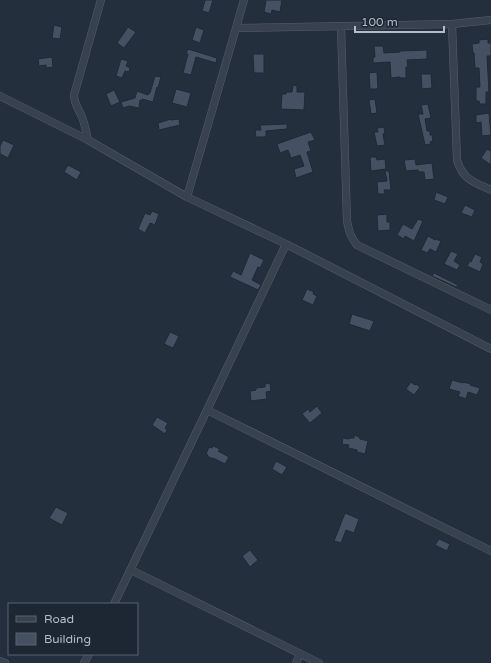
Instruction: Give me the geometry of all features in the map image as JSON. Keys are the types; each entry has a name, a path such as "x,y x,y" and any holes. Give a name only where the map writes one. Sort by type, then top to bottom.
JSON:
{"street":[{"path":"88,140 83,118 74,99 74,95 101,0"},
{"path":"187,197 244,0"},
{"path":"236,28 452,24 491,20"},
{"path":"452,24 457,160 462,173 467,178 491,190"},
{"path":"341,27 348,220 349,231 352,238 357,245 491,310"},
{"path":"0,96 88,140 187,197 286,244 491,349"},
{"path":"114,603 286,244"},
{"path":"207,410 491,551"},
{"path":"131,570 319,663"},
{"path":"296,663 300,654"},
{"path":"0,660 5,663"}],"building":[{"path":"205,0 213,0 209,13 202,11"},
{"path":"266,0 282,0 280,12 272,10 271,14 264,12"},
{"path":"54,25 62,27 60,39 52,38"},
{"path":"128,27 136,32 124,48 117,43"},
{"path":"196,27 204,30 200,43 192,40"},
{"path":"488,39 488,43 491,43 491,56 487,56 489,92 486,92 486,104 480,104 479,101 476,101 476,87 480,87 479,68 475,68 472,44 479,43 479,40"},
{"path":"374,46 383,46 384,53 427,50 427,59 407,60 408,67 406,67 406,78 391,78 390,62 373,63 373,57 375,57"},
{"path":"188,49 217,58 216,63 196,57 191,75 183,73"},
{"path":"253,54 264,54 264,73 254,73"},
{"path":"52,57 53,67 46,68 46,65 39,66 38,59"},
{"path":"121,59 128,61 126,66 130,68 129,72 125,71 122,78 116,76"},
{"path":"377,72 378,89 370,89 369,73"},
{"path":"421,74 431,74 432,88 422,89"},
{"path":"155,76 161,77 153,102 142,99 142,101 140,100 139,108 129,106 123,108 121,102 135,98 137,91 148,95 150,93"},
{"path":"293,85 297,86 297,92 305,92 304,110 281,109 282,94 292,92"},
{"path":"176,89 191,93 187,107 172,103"},
{"path":"114,90 120,102 111,106 106,94"},
{"path":"375,99 377,113 371,114 369,100"},
{"path":"428,104 431,118 425,119 427,131 430,131 433,141 430,142 431,144 425,145 418,114 423,114 421,105"},
{"path":"489,113 491,135 482,136 481,122 476,123 476,115"},
{"path":"171,119 179,119 180,125 159,130 158,123"},
{"path":"287,124 287,129 266,131 266,137 256,137 255,130 261,130 260,125"},
{"path":"384,127 385,134 383,134 385,145 377,146 374,132 378,132 377,128"},
{"path":"311,132 315,140 308,142 311,151 307,152 313,172 296,178 294,169 304,166 300,155 291,158 288,150 280,153 277,144"},
{"path":"3,140 14,145 8,158 0,154 0,146"},
{"path":"487,149 491,151 491,165 481,158"},
{"path":"370,157 376,157 377,160 385,159 386,169 371,171"},
{"path":"415,159 416,165 432,163 434,179 425,180 424,172 419,172 418,170 406,171 404,160"},
{"path":"68,165 81,172 77,180 64,172"},
{"path":"385,171 389,171 391,190 384,190 385,194 378,194 377,182 387,181"},
{"path":"436,192 448,197 445,204 434,200"},
{"path":"465,205 475,210 472,217 461,213"},
{"path":"152,211 159,214 155,225 150,223 145,233 138,229 145,213 150,215"},
{"path":"387,214 387,222 390,222 390,230 378,231 377,215"},
{"path":"418,219 423,221 414,241 405,236 404,239 397,235 403,224 412,229"},
{"path":"428,236 435,240 441,241 436,252 430,249 427,253 421,250"},
{"path":"451,251 458,254 454,261 460,265 457,270 444,264"},
{"path":"250,253 264,260 260,268 258,267 252,280 261,285 258,290 230,277 233,271 241,275"},
{"path":"475,254 482,257 480,262 483,264 480,272 467,266"},
{"path":"434,273 458,285 456,287 432,276"},
{"path":"307,289 314,292 313,294 317,296 313,305 302,300"},
{"path":"352,314 374,321 370,331 349,324"},
{"path":"170,332 179,336 173,348 164,344"},
{"path":"452,380 471,384 470,385 480,388 477,395 468,392 466,399 458,396 460,392 449,389"},
{"path":"411,382 420,387 414,395 406,389"},
{"path":"270,383 271,391 266,392 267,399 251,401 250,391 256,390 256,388 265,387 265,384"},
{"path":"317,406 322,413 310,423 302,414 308,409 310,412"},
{"path":"157,417 168,423 165,428 167,430 165,434 152,425"},
{"path":"354,435 360,439 368,441 365,454 348,448 349,445 342,444 343,438 354,438"},
{"path":"213,446 220,449 218,451 229,457 225,464 207,456 208,455 206,454 209,447 212,448"},
{"path":"276,461 287,467 282,475 272,469"},
{"path":"56,507 68,513 62,525 49,518"},
{"path":"345,513 359,519 354,533 346,530 341,543 334,541"},
{"path":"439,539 450,544 447,551 435,545"},
{"path":"250,550 258,560 250,567 242,556"}]}
